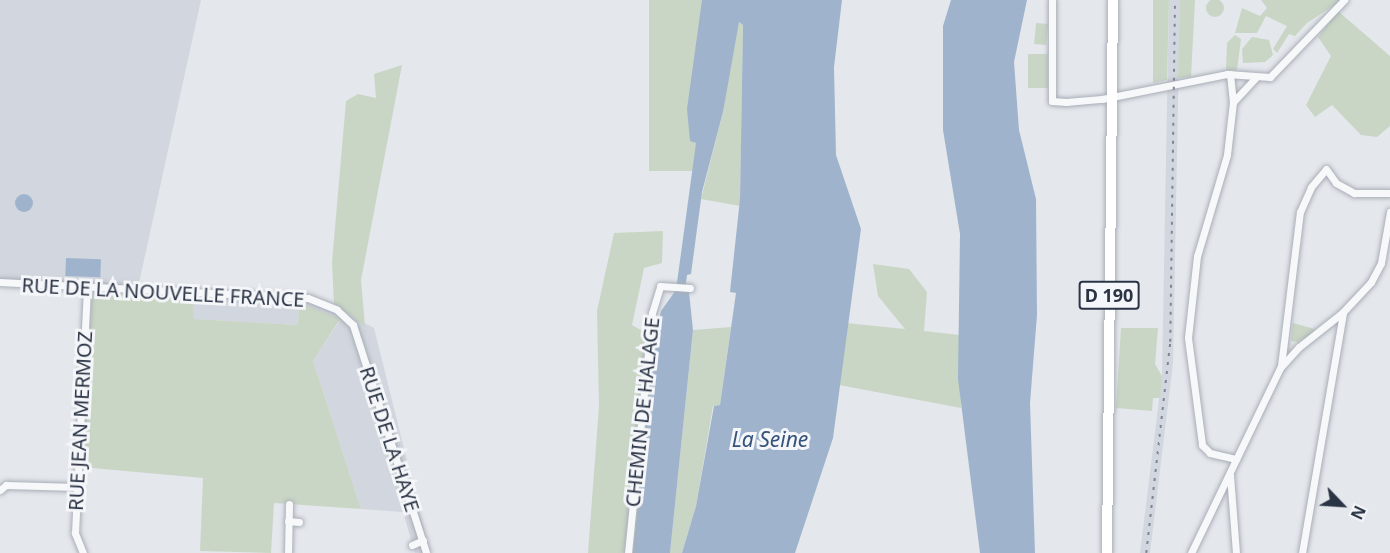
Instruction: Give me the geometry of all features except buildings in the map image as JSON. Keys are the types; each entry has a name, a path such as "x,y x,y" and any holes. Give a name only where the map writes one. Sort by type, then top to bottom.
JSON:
{"main road":[{"name":"D 190","path":"1107,553 1110,183 1108,0"},
{"name":"D 190","path":"1110,98 1113,0"}],"street":[{"path":"1052,0 1052,101 1110,98 1229,74 1255,78 1270,77 1344,0"},
{"path":"1229,74 1233,102 1227,155 1197,256 1188,338 1202,445 1210,453 1236,459"},
{"path":"1233,102 1255,78"},
{"path":"1280,368 1300,212 1311,187 1326,169 1336,183 1354,193 1390,193"},
{"path":"1191,553 1280,368 1299,347 1342,317 1379,268 1390,212"},
{"name":"RUE DE LA NOUVELLE FRANCE","path":"0,282 308,298 337,310 353,325"},
{"name":"RUE JEAN MERMOZ","path":"83,553 75,533 87,286"},
{"name":"CHEMIN DE HALAGE","path":"628,553 652,313 660,286 690,288"},
{"path":"1302,553 1342,317"},
{"name":"RUE DE LA HAYE","path":"353,325 426,553"},
{"path":"1230,472 1236,553"},
{"path":"0,490 6,485 77,487"},
{"path":"288,553 289,504"},
{"path":"288,521 299,522"},
{"path":"412,545 423,540"}],"shaded area":[{"path":"0,0 201,0 137,292 0,284"},
{"path":"1169,0 1180,0 1173,363 1150,553 1140,553 1162,376"},
{"path":"192,295 315,298 374,328 430,553 415,553 403,512 361,509 313,361 340,320 299,303 298,325 193,319"}],"green space":[{"path":"1215,-1 1223,4 1224,8 1219,16 1215,17 1207,12 1206,8 1211,0"},
{"path":"649,0 702,0 702,171 649,171"},
{"path":"1153,0 1169,0 1167,80 1153,83"},
{"path":"1180,0 1195,0 1191,77 1178,78"},
{"path":"1261,0 1342,0 1307,23 1295,36 1289,34 1277,53 1273,49 1287,26 1266,16 1257,33 1235,33 1242,8 1260,16 1267,8"},
{"path":"1338,11 1390,56 1390,126 1377,137 1361,135 1332,105 1315,117 1306,105 1331,56 1318,37"},
{"path":"739,22 743,25 740,206 701,199 723,112 735,25"},
{"path":"1036,23 1048,24 1046,45 1034,44"},
{"path":"1235,35 1241,39 1237,70 1226,70 1227,43"},
{"path":"1252,37 1269,40 1273,55 1265,62 1243,63 1242,49"},
{"path":"1028,54 1048,54 1048,88 1028,88"},
{"path":"402,65 361,280 365,326 334,304 332,262 346,101 358,94 376,98 374,74"},
{"path":"663,231 662,263 644,268 632,325 655,338 633,553 588,553 599,406 597,311 614,233"},
{"path":"873,264 909,269 927,292 924,331 959,335 961,408 839,385 846,323 905,329 878,296"},
{"path":"92,292 192,295 194,319 298,325 299,302 340,319 313,361 361,509 274,503 271,553 200,551 203,478 81,467"},
{"path":"1293,323 1318,330 1298,342 1291,341"},
{"path":"731,327 720,405 713,406 696,506 682,553 670,553 693,330"},
{"path":"1121,328 1158,328 1155,364 1162,376 1160,398 1153,398 1152,411 1116,408"}],"water":[{"name":"La Seine","path":"702,0 842,0 834,67 836,155 861,229 833,438 795,553 682,553 696,506 714,406 720,405 736,293 730,292 740,199 743,25 739,22 723,112 702,192 691,274 687,275 685,290 689,292 693,330 670,553 633,553 655,338 661,311 676,290 696,143 690,141 687,109"},
{"path":"951,0 1027,0 1014,62 1019,130 1036,199 1037,315 1030,403 1035,553 980,553 958,379 960,234 943,130 943,26"},
{"path":"24,194 30,197 33,203 30,209 24,212 18,209 15,203 18,197"},
{"path":"66,258 101,259 100,277 65,276"}],"railway":[{"path":"1146,553 1170,342 1175,0"}]}
